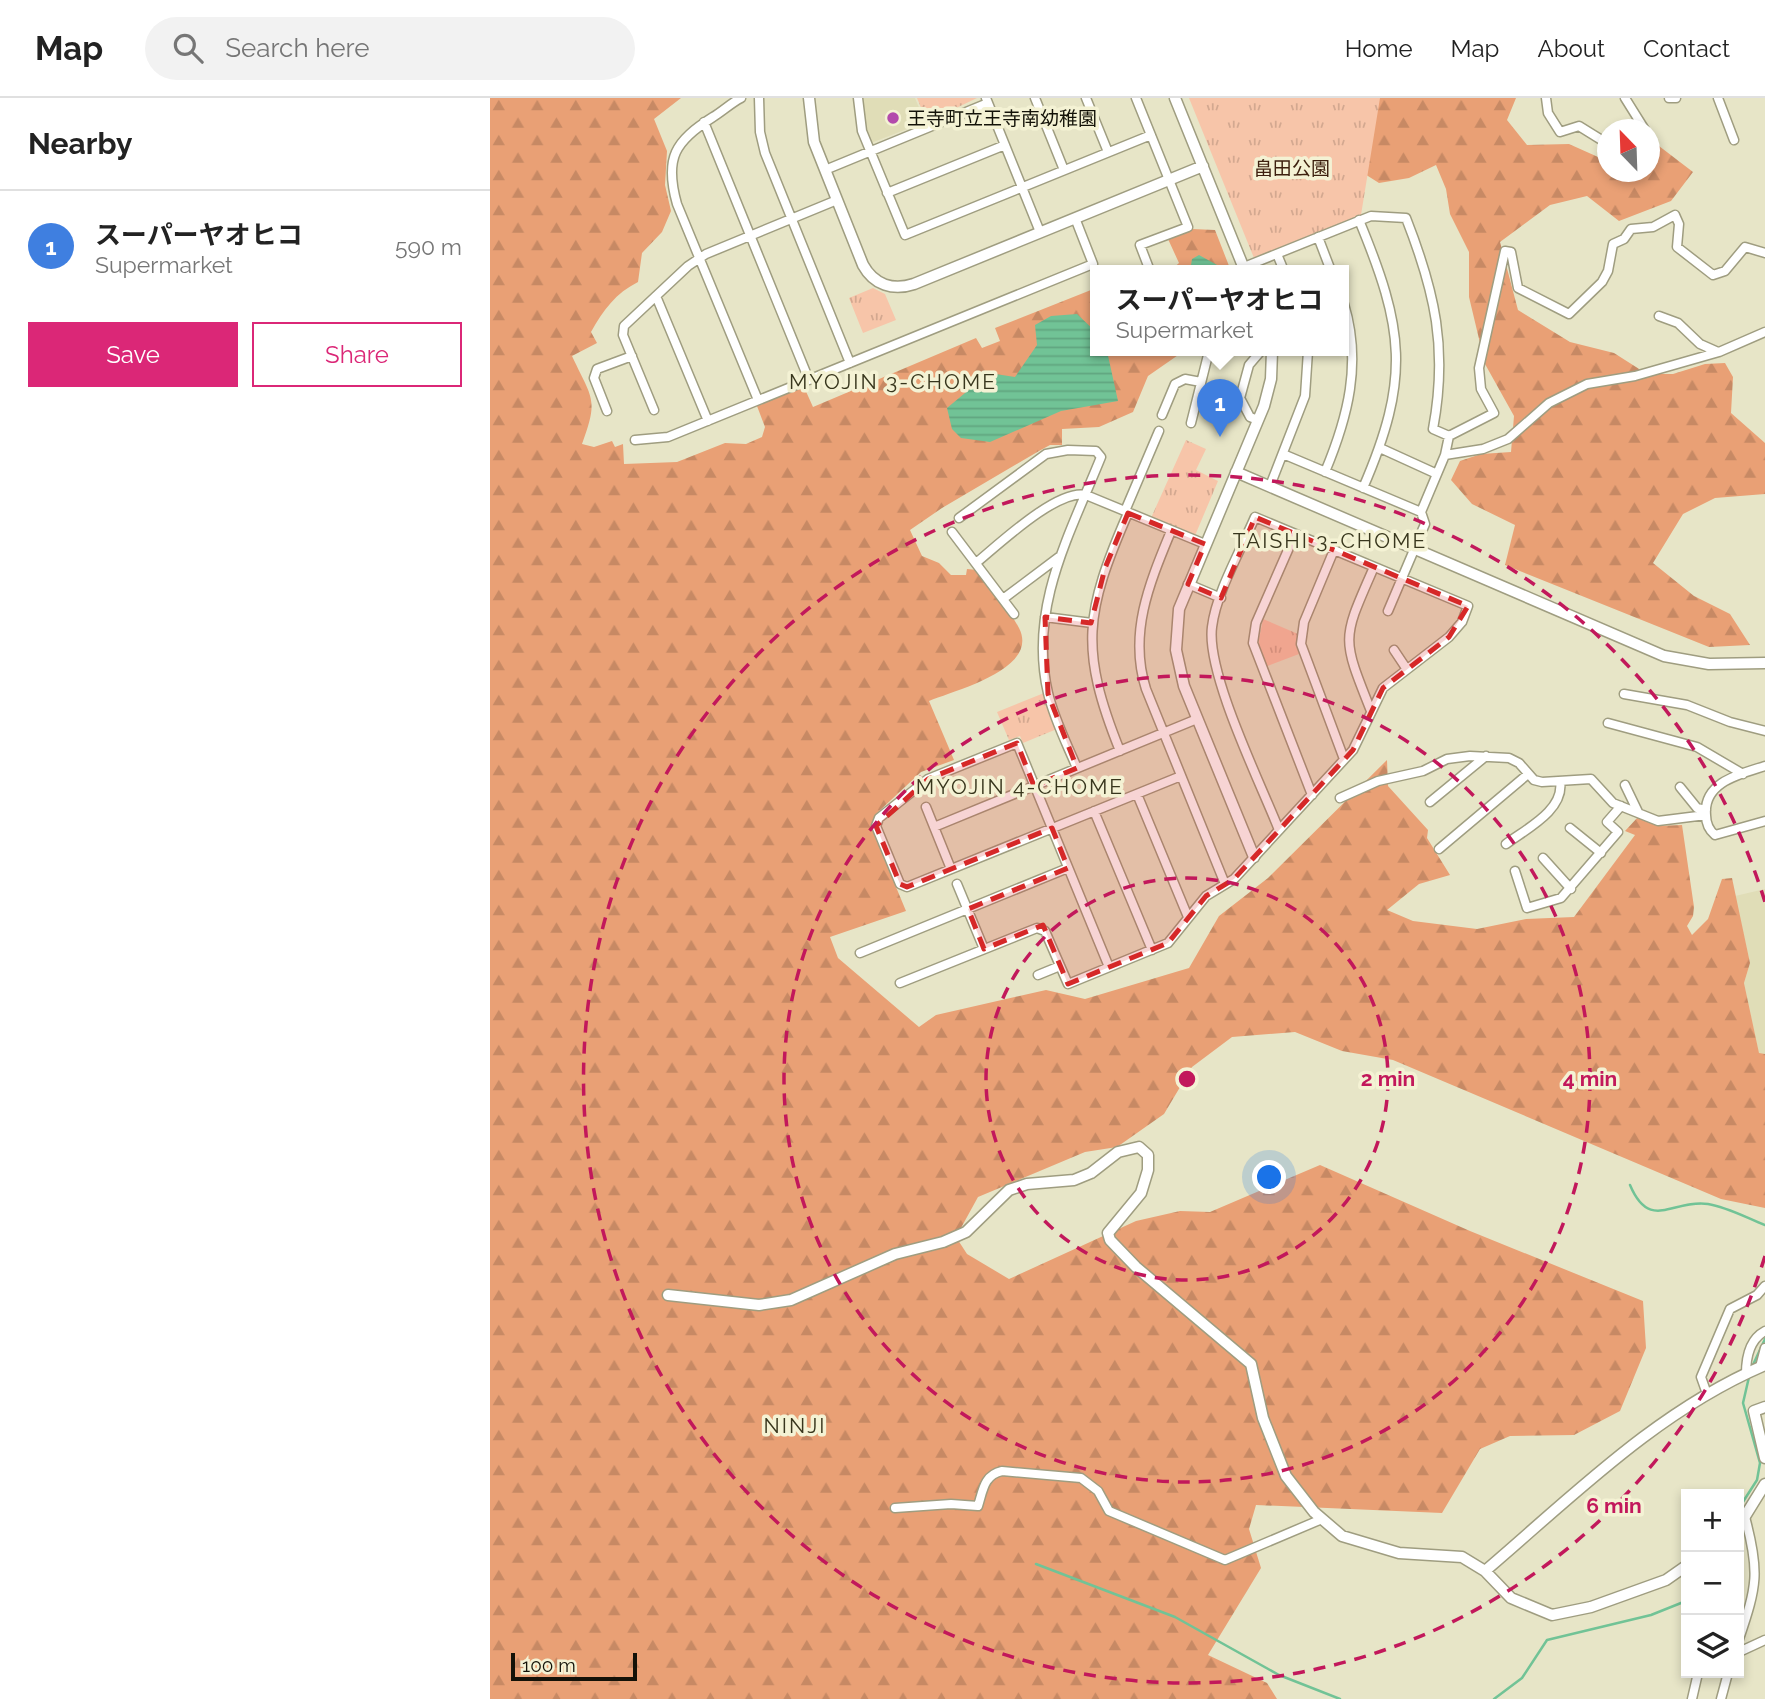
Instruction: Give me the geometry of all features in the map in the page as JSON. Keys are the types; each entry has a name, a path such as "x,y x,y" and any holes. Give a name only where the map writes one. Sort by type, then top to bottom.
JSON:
{"street":[{"path":"741,98 679,142 672,165 674,193 758,400"},
{"path":"759,98 762,143 850,363"},
{"path":"809,98 812,136 866,270 878,282 895,287 914,284 1203,166"},
{"path":"858,98 860,123 905,235 1151,135"},
{"path":"1035,98 1064,170"},
{"path":"1086,98 1108,152"},
{"path":"1136,98 1188,227 1140,245 1148,265"},
{"path":"1175,98 1242,265"},
{"path":"1546,98 1548,113 1560,132 1579,126 1597,137"},
{"path":"1625,98 1637,119"},
{"path":"1669,98 1676,98"},
{"path":"1718,98 1734,140"},
{"path":"825,170 987,101 1040,232"},
{"path":"704,122 809,380"},
{"path":"887,193 1005,145"},
{"path":"654,410 622,331 699,258 837,200"},
{"path":"1253,265 1359,220 1378,215 1406,218 1429,278 1437,313 1441,360 1433,429 1450,436"},
{"path":"1388,611 1425,524 1421,512 1445,455 1450,436 1494,414 1481,389 1479,368 1492,321 1505,251 1511,251 1518,288 1569,314 1602,282 1608,271 1613,244 1627,236 1631,229 1653,227 1671,216 1675,215 1679,224 1676,247 1713,275 1725,271 1745,247 1765,253"},
{"path":"1074,218 1093,264 1091,265"},
{"path":"1359,220 1391,304 1397,345 1393,403 1380,449 1363,488"},
{"path":"1318,237 1329,265"},
{"path":"1277,254 1282,265"},
{"path":"635,440 668,437 1090,265"},
{"path":"656,296 708,421"},
{"path":"1659,316 1678,323 1700,344 1719,352"},
{"path":"1325,471 1342,428 1350,394 1353,348 1349,328"},
{"path":"1445,455 1483,449 1508,439 1549,403 1587,384 1635,376 1719,352 1765,332"},
{"path":"607,411 594,378 597,369 632,356"},
{"path":"1191,423 1208,356"},
{"path":"1256,356 1251,362 1241,403 1250,416 1258,420"},
{"path":"1254,857 1181,679 1176,650 1177,619 1188,584 1258,420 1267,395 1272,356"},
{"path":"1270,486 1305,396 1308,356"},
{"path":"1251,362 1261,362 1272,368"},
{"path":"1162,415 1175,384 1185,379 1201,382"},
{"path":"1120,751 1095,681 1093,623 1105,568 1159,431"},
{"path":"1380,449 1437,474"},
{"path":"959,518 1040,458 1059,450 1096,451 1101,457 1052,573 1042,652 1047,687 1077,768"},
{"path":"1283,454 1421,512"},
{"path":"1236,472 1664,656 1709,664 1765,663"},
{"path":"976,563 1058,499 1075,494 1086,495 1205,544"},
{"path":"900,983 1037,928 1045,931 1068,984 1168,943 1206,896 1234,879 1345,760 1360,741 1371,710 1383,688 1449,637 1462,622 1468,606 1255,517 1221,598 1212,627 1213,660 1279,830"},
{"path":"1171,531 1147,591 1138,640 1143,680 1225,884"},
{"path":"952,532 1014,614"},
{"path":"1294,534 1256,623 1253,643 1312,795"},
{"path":"1334,550 1304,622 1301,644 1304,658 1345,760"},
{"path":"1003,599 1059,557"},
{"path":"1371,710 1347,645 1349,625 1374,566"},
{"path":"1188,584 1221,598"},
{"path":"1045,617 1093,623"},
{"path":"1394,650 1406,668"},
{"path":"1624,694 1687,705 1730,722 1765,731"},
{"path":"934,827 1197,719"},
{"path":"1608,723 1697,747 1743,774"},
{"path":"1109,967 1052,828 1034,786 1017,743 928,779 879,818 876,826 900,884 907,887 1052,828 1181,776"},
{"path":"1340,798 1378,781 1423,771 1442,761 1486,756 1509,758 1519,763 1534,780 1542,782 1591,779 1609,799 1620,806 1666,822 1706,812"},
{"path":"1430,802 1486,756"},
{"path":"1765,766 1712,790 1706,812 1708,828 1715,835 1765,821"},
{"path":"1439,849 1528,774"},
{"path":"1506,844 1555,806 1562,792 1560,781"},
{"path":"1625,785 1638,812"},
{"path":"1680,787 1698,808 1706,812"},
{"path":"1137,794 1188,917"},
{"path":"1515,871 1527,908 1562,898 1618,832 1607,822 1620,806"},
{"path":"926,807 951,869"},
{"path":"1094,811 1152,950"},
{"path":"1570,828 1601,853"},
{"path":"1543,858 1571,889"},
{"path":"860,953 1068,868"},
{"path":"957,884 984,949"},
{"path":"1038,975 1060,966"},
{"path":"668,1294 759,1305 791,1300 895,1254 943,1242 966,1232 1009,1190 1027,1184 1074,1180 1091,1173 1118,1152 1139,1147 1148,1155 1146,1182 1108,1233 1110,1240 1136,1267 1251,1364 1263,1418 1275,1455 1297,1491 1322,1519 1342,1536 1364,1545 1399,1553 1462,1557 1485,1571 1511,1598 1552,1615 1591,1607 1666,1580 1681,1570"},
{"path":"1707,1394 1701,1377 1718,1342 1727,1314 1737,1304 1757,1296 1765,1286"},
{"path":"1746,1374 1750,1348 1758,1335 1765,1331"},
{"path":"1485,1571 1637,1442 1707,1394 1763,1366 1765,1348"},
{"path":"1765,1407 1754,1412 1765,1458"},
{"path":"895,1508 951,1504 978,1506 986,1479 992,1473 1002,1471 1081,1478 1098,1491 1109,1511 1225,1560 1322,1519"},
{"path":"1744,1519 1765,1483"},
{"path":"1744,1527 1756,1555 1761,1581 1744,1626"},
{"path":"1744,1649 1765,1640"},
{"path":"1692,1699 1697,1678"},
{"path":"1721,1699 1727,1678"}],"highlighted area":[{"path":"1128,513 1205,544 1188,584 1221,598 1255,517 1468,606 1449,637 1383,688 1353,750 1234,879 1206,896 1168,943 1068,984 1043,925 984,949 968,909 1068,868 1052,828 907,887 900,884 876,826 928,779 1017,743 1034,786 1077,768 1048,694 1045,617 1091,623 1105,568"}],"shaded area":[{"name":"王寺町立王寺南幼稚園","path":"861,98 915,98 925,122 871,143 864,123"},
{"path":"1199,255 1217,265 1191,265 1192,259"},
{"path":"1077,314 1090,326 1090,356 1108,356 1118,401 1061,411 990,442 961,438 952,429 947,408 989,373 1015,377 1037,345 1035,325 1051,316"},
{"path":"1765,889 1765,1054 1759,1054 1744,983 1750,963 1735,896"}],"green space":[{"path":"490,98 681,98 654,119 667,151 665,185 671,211 662,232 642,253 638,282 623,291 611,303 591,332 597,343 572,356 588,391 592,407 582,444 594,447 612,441 615,447 623,444 624,464 677,462 725,443 746,444 762,437 765,427 757,406 804,387 813,407 976,338 982,348 1000,341 995,328 1090,290 1090,356 1177,356 1148,376 1133,412 1099,427 1062,429 1062,445 1050,445 1039,451 910,530 922,556 939,563 951,575 966,575 967,569 978,570 1015,620 1022,642 1018,655 992,676 929,701 954,760 921,772 876,814 871,827 906,911 830,937 838,958 919,1027 936,1015 1046,990 1085,999 1189,968 1219,916 1268,878 1387,760 1388,786 1428,830 1427,838 1450,875 1419,884 1387,910 1413,921 1477,929 1526,919 1574,917 1635,835 1625,831 1638,817 1657,826 1682,825 1694,907 1693,916 1687,926 1692,935 1708,919 1722,879 1732,878 1750,963 1744,983 1759,1053 1765,1054 1765,1208 1721,1199 1393,1060 1342,1051 1295,1032 1232,1037 1192,1067 1164,1114 1117,1147 1085,1152 978,1197 956,1237 967,1254 1009,1279 1136,1221 1180,1211 1210,1212 1320,1165 1470,1231 1643,1301 1646,1348 1620,1411 1574,1435 1510,1436 1480,1449 1442,1513 1256,1505 1249,1529 1261,1568 1208,1655 1267,1683 1277,1699 490,1699"},
{"path":"917,98 977,98 927,122"},
{"name":"畠田公園","path":"1189,98 1380,98 1361,215 1254,258"},
{"path":"1337,98 1516,98 1507,120 1527,145 1569,144 1597,157 1597,182 1660,182 1660,147 1693,172 1671,201 1619,221 1587,196 1550,205 1500,242 1518,310 1570,342 1614,353 1647,374 1673,374 1705,364 1725,363 1733,377 1731,413 1765,443 1765,494 1715,498 1683,514 1653,563 1694,596 1730,614 1750,645 1709,647 1505,565 1515,525 1472,504 1451,480 1460,461 1481,454 1511,452 1514,416 1485,364 1469,297 1469,252 1450,214 1446,189 1436,165 1409,178 1379,183 1360,171"},
{"path":"1192,229 1215,230 1229,265 1177,265 1179,263 1168,239"},
{"path":"873,288 885,294 896,320 863,333 849,298"},
{"path":"1186,440 1206,449 1196,470 1218,481 1194,538 1151,518"},
{"path":"1263,619 1298,634 1299,654 1265,667 1258,644"},
{"path":"1044,693 1057,729 1023,743 1020,736 1009,740 997,712"}],"waterway":[{"path":"1630,1185 1638,1199 1654,1210 1708,1204 1765,1225"},
{"path":"1752,1367 1765,1339"},
{"path":"1744,1500 1757,1480 1760,1463 1743,1403 1749,1377"},
{"path":"1036,1564 1175,1617 1279,1675 1340,1699"},
{"path":"1494,1699 1522,1678 1547,1640 1651,1615 1681,1603"}],"place":[{"name":"王寺町立王寺南幼稚園","path":"893,118"},
{"name":"スーパーヤオヒコ","path":"1220,437"}],"district":[{"name":"MYOJIN 3-CHOME","path":"893,381"},
{"name":"TAISHI 3-CHOME","path":"1330,540"},
{"name":"MYOJIN 4-CHOME","path":"1020,786"},
{"name":"NINJI","path":"795,1425"}]}
